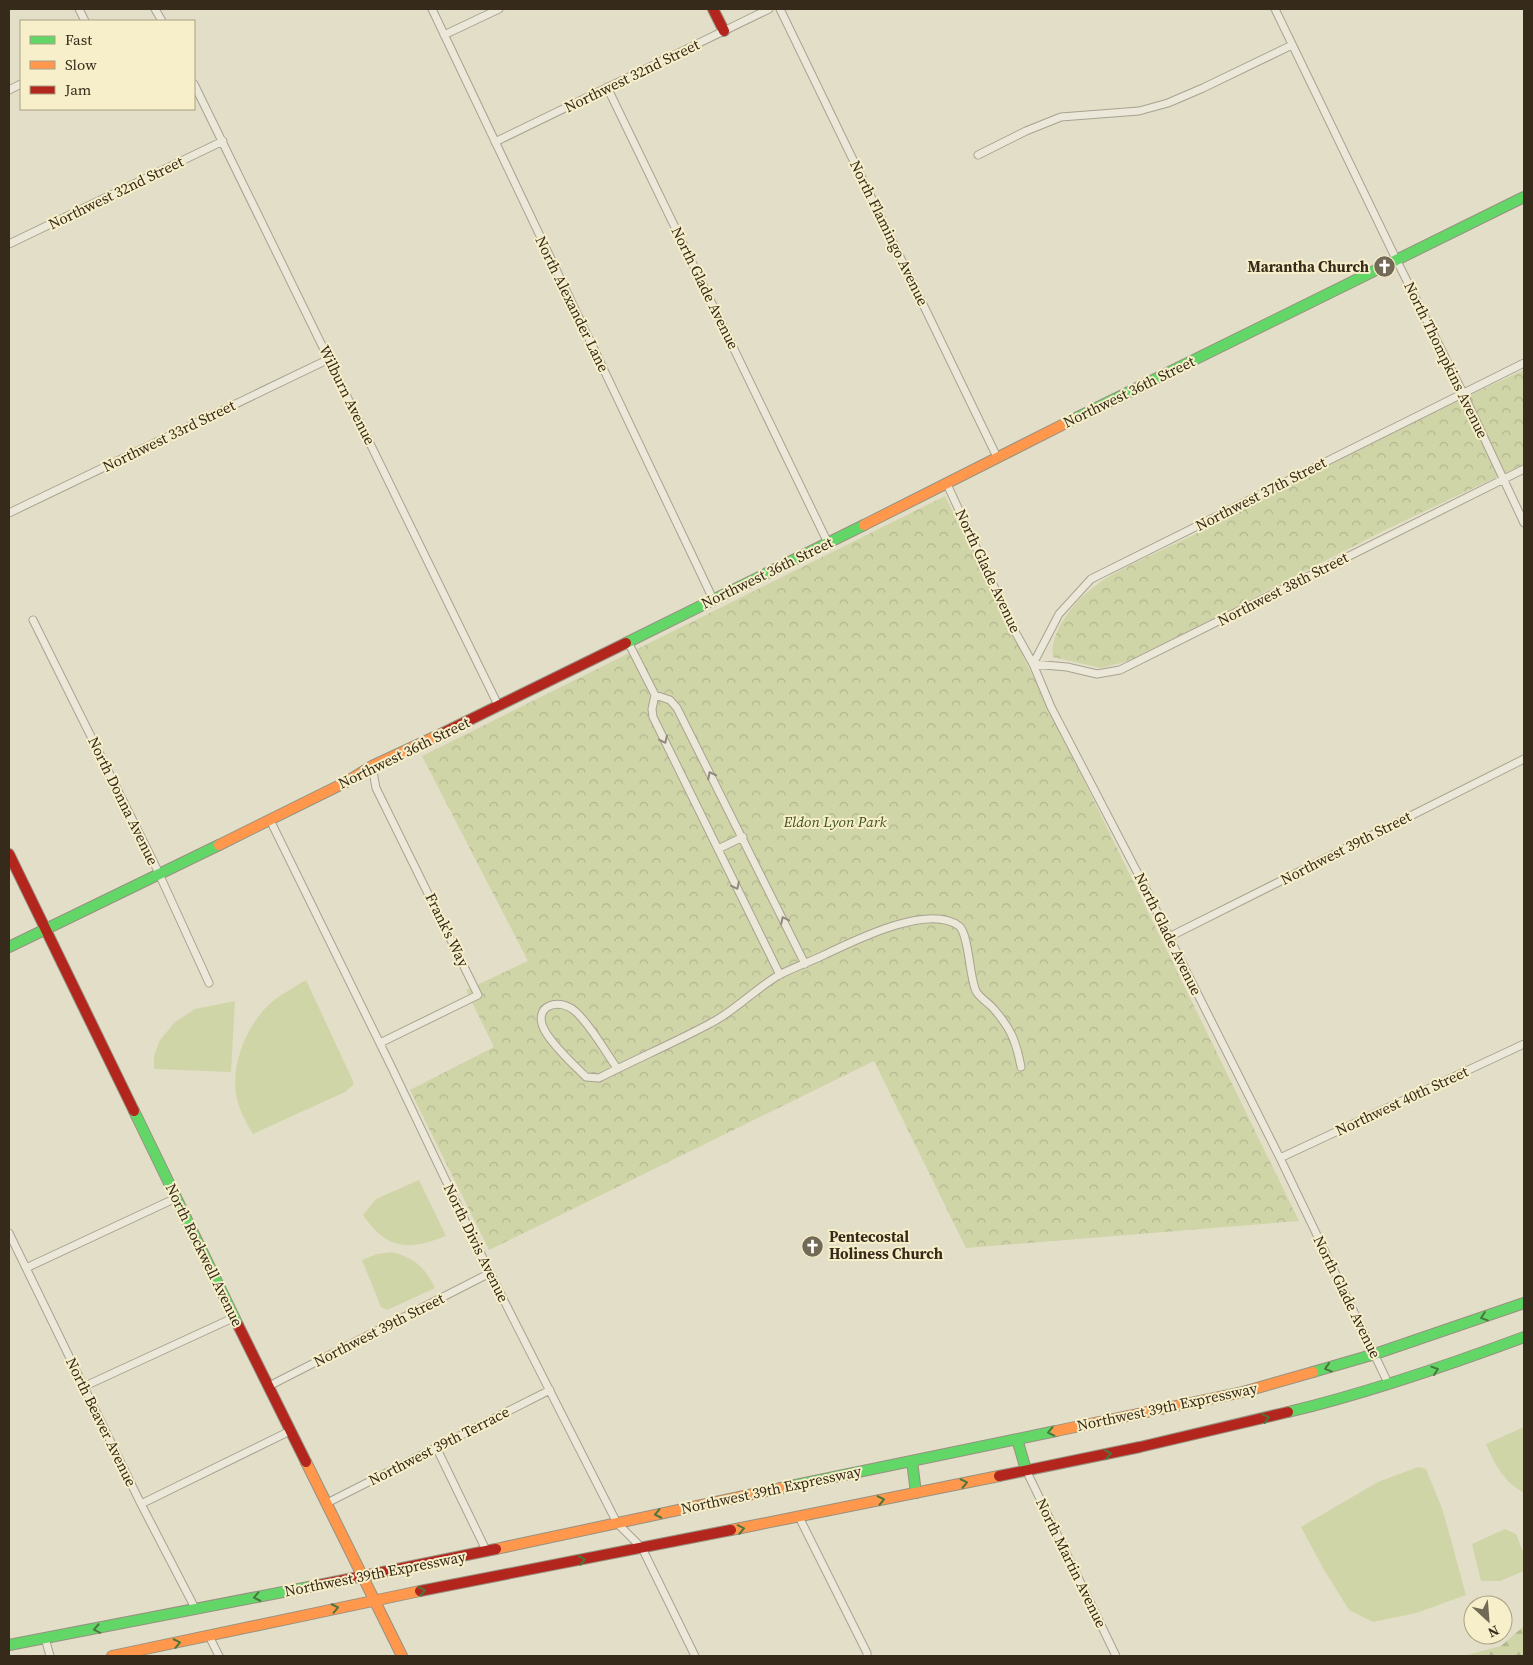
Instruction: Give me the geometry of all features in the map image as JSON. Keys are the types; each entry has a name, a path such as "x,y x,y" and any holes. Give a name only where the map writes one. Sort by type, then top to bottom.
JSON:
{"main road":[{"path":"713,9 724,31"},
{"name":"Northwest 36th Street","path":"9,947 159,875 346,782 372,766 498,707 998,457 1524,198"},
{"name":"North Rockwell Avenue","path":"9,854 290,1431 402,1656"},
{"name":"Northwest 39th Expressway","path":"9,1645 196,1610 339,1580 364,1578 616,1523 1243,1392 1375,1354 1524,1303"},
{"name":"Northwest 39th Expressway","path":"112,1656 374,1600 800,1517 1244,1424 1389,1385 1436,1370 1524,1337"},
{"path":"1017,1439 1026,1470"},
{"path":"912,1461 916,1492"}],"street":[{"path":"78,9 84,20"},
{"path":"155,9 161,20"},
{"name":"North Alexander Lane","path":"432,9 713,599"},
{"path":"444,35 499,9"},
{"name":"Northwest 32nd Street","path":"495,142 769,9"},
{"name":"North Flamingo Avenue","path":"780,9 998,457"},
{"name":"North Thompkins Avenue","path":"1275,9 1463,393 1524,523"},
{"path":"978,155 1026,130 1061,117 1139,112 1168,103 1292,44"},
{"name":"Wilburn Avenue","path":"195,86 498,707"},
{"name":"North Glade Avenue","path":"607,87 828,542"},
{"name":"Northwest 32nd Street","path":"9,244 222,141"},
{"name":"Northwest 33rd Street","path":"9,513 329,360"},
{"name":"Northwest 37th Street","path":"1034,664 1059,614 1091,579 1524,363"},
{"name":"Northwest 38th Street","path":"1034,664 1067,667 1097,674 1120,670 1524,470"},
{"name":"North Glade Avenue","path":"947,484 1013,628 1034,664 1051,707 1148,891 1169,937 1280,1158 1389,1385"},
{"name":"North Donna Avenue","path":"33,620 159,875 209,984"},
{"path":"628,642 655,694 652,709 653,717 780,975"},
{"path":"655,694 670,700 677,708 805,964"},
{"name":"Northwest 39th Street","path":"1169,937 1524,760"},
{"name":"Frank's Way","path":"372,766 376,788 478,995 380,1043"},
{"name":"North Divis Avenue","path":"270,820 380,1043 490,1273 616,1523 642,1548 695,1656"},
{"path":"718,850 743,838"},
{"path":"617,1068 575,1011 563,1004 552,1004 544,1009 542,1018 544,1030 586,1077 599,1078 713,1022 780,975 880,929 923,919 947,920 959,926 964,932 970,974 977,992 1011,1031 1018,1050 1021,1067"},
{"name":"Northwest 40th Street","path":"1280,1158 1524,1044"},
{"path":"26,1268 176,1198"},
{"name":"North Beaver Avenue","path":"9,1233 141,1504 196,1610"},
{"name":"Northwest 39th Street","path":"269,1386 490,1273"},
{"path":"83,1387 235,1317"},
{"name":"Northwest 39th Terrace","path":"327,1502 550,1390"},
{"path":"141,1504 290,1431"},
{"path":"436,1447 487,1552"},
{"name":"North Martin Avenue","path":"1026,1470 1116,1656"},
{"path":"800,1517 867,1656"},
{"path":"209,1636 220,1656"},
{"path":"45,1638 50,1656"}],"green space":[{"path":"1524,370 1524,464 1383,531 1133,660 1101,668 1053,657 1053,648 1058,629 1070,611 1083,596 1111,575 1410,424"},
{"name":"Eldon Lyon Park","path":"945,496 1299,1221 966,1248 874,1061 489,1250 410,1090 494,1047 466,990 528,961 422,756"},
{"path":"306,980 353,1081 353,1085 345,1092 253,1134 243,1115 236,1095 236,1069 243,1044 249,1031 264,1010 277,998"},
{"path":"235,1001 231,1072 154,1069 154,1056 160,1040 175,1022 195,1009"},
{"path":"419,1180 446,1236 433,1241 409,1245 390,1241 372,1227 363,1215 376,1199"},
{"path":"392,1252 400,1254 418,1264 435,1288 387,1310 381,1307 362,1260 377,1254"},
{"path":"1524,1427 1524,1493 1511,1484 1501,1472 1486,1444"},
{"path":"1418,1467 1426,1469 1443,1511 1466,1595 1416,1613 1373,1622 1349,1610 1301,1527 1378,1482"},
{"path":"1505,1529 1516,1534 1524,1554 1524,1571 1500,1581 1481,1581 1472,1544"},
{"path":"1524,1626 1524,1656 1463,1656 1502,1645 1513,1645 1513,1636"}],"traffic: fast":[{"path":"1066,423 1524,197"},
{"path":"626,643 864,525"},
{"path":"9,947 219,845"},
{"path":"134,1111 238,1325"},
{"path":"1313,1372 1375,1354 1524,1303"},
{"path":"1288,1412 1407,1378 1524,1337"},
{"path":"781,1488 1056,1431"},
{"path":"1017,1439 1026,1470"},
{"path":"912,1461 916,1493"},
{"path":"9,1645 314,1586"}],"traffic: slow":[{"path":"864,525 1066,423"},
{"path":"219,845 346,782 372,766 443,733"},
{"path":"1056,1431 1243,1392 1313,1372"},
{"path":"306,1462 402,1656"},
{"path":"731,1530 999,1476"},
{"path":"496,1549 781,1488"},
{"path":"112,1656 420,1591"}],"traffic: jam":[{"path":"713,9 724,31"},
{"path":"443,733 626,643"},
{"path":"9,854 134,1111"},
{"path":"238,1325 306,1462"},
{"path":"999,1476 1140,1447 1288,1412"},
{"path":"420,1591 731,1530"},
{"path":"314,1586 496,1549"}],"place":[{"name":"Marantha Church","path":"1385,267"},
{"name":"Pentecostal Holiness Church","path":"813,1246"}]}
